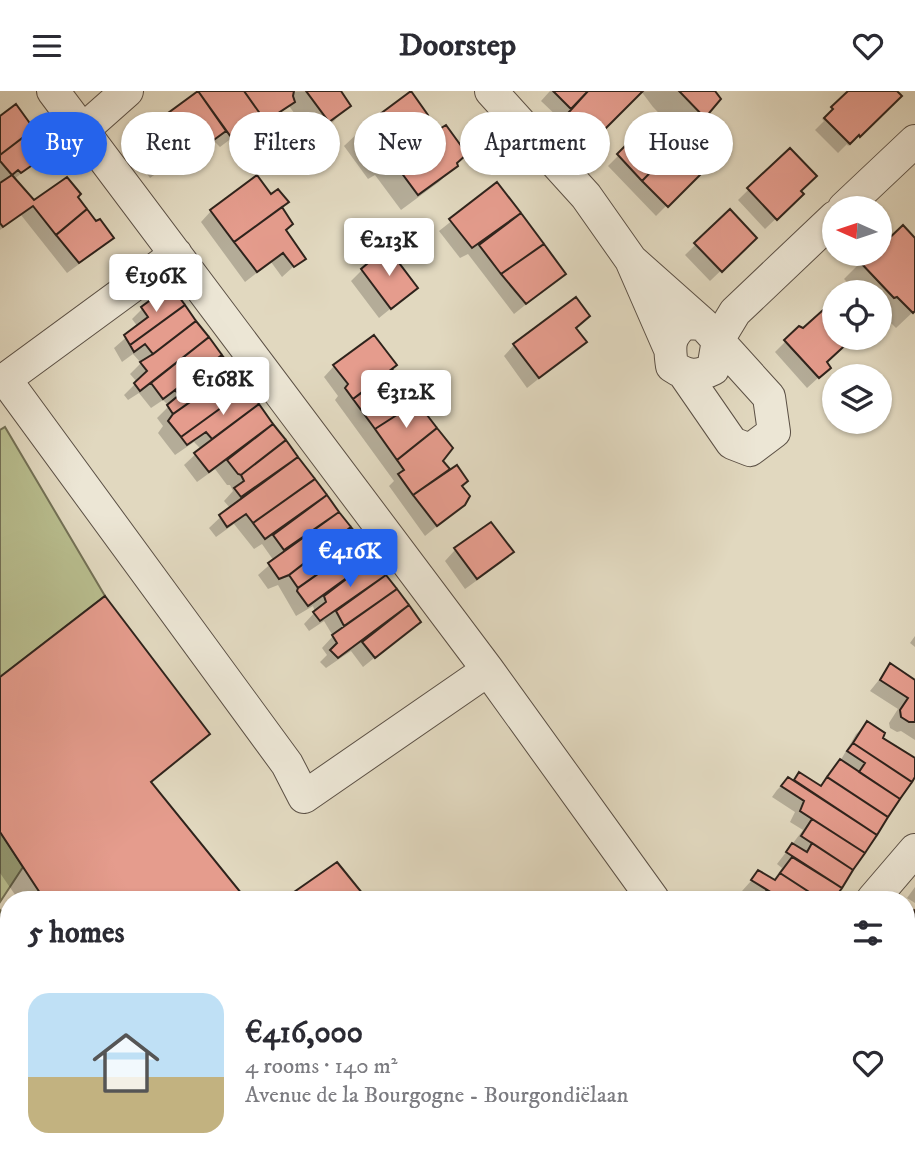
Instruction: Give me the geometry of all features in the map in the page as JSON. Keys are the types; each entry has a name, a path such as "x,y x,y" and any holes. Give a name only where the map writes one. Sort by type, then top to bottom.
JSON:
{"street":[{"path":"53,91 69,112"},
{"path":"103,112 127,91"},
{"path":"491,91 586,196 631,260 669,347 672,366 685,375 732,443 750,450 774,432 769,397 710,332 631,260"},
{"path":"857,196 915,141"},
{"path":"107,162 488,670 642,891"},
{"path":"710,332 736,312 822,229"},
{"path":"176,254 3,381 286,764 304,797 488,670"},
{"path":"669,347 674,331 685,323 710,332"},
{"path":"685,375 700,375 713,369 710,332"},
{"path":"880,891 915,850"}],"green space":[{"path":"5,427 105,596 0,677 0,430"},
{"path":"0,832 23,867 7,891 0,891"}],"building":[{"path":"198,91 213,112 169,112"},
{"path":"198,91 244,91 259,112 229,112 229,134"},
{"path":"244,91 294,91 295,102 280,112 259,112"},
{"path":"306,91 341,91 351,106 340,114 322,112"},
{"path":"411,91 426,112 383,112"},
{"path":"553,91 588,91 571,109"},
{"path":"588,91 643,91 610,124 610,112 569,112"},
{"path":"679,91 715,91 721,99 710,112 699,112"},
{"path":"848,91 897,91 902,96 850,144 824,118"},
{"path":"16,104 22,112 21,139 0,155 0,116"},
{"path":"215,115 226,131 215,139"},
{"path":"446,125 460,144 458,166 446,175"},
{"path":"21,139 21,173 18,170 12,175 0,161 0,155"},
{"path":"624,147 624,162 617,154"},
{"path":"790,148 817,176 801,191 804,194 777,220 747,188"},
{"path":"12,175 34,200 67,177 81,194 78,197 87,209 56,235 33,206 3,227 0,223 0,183"},
{"path":"257,175 271,194 278,189 289,202 234,242 210,210"},
{"path":"403,175 446,175 418,195"},
{"path":"636,175 648,175 642,181"},
{"path":"648,175 700,175 668,207 642,181"},
{"path":"497,182 521,213 472,248 449,219"},
{"path":"282,207 293,224 286,230 306,259 294,267 283,253 257,272 234,242"},
{"path":"87,209 96,221 100,219 114,238 79,263 56,235"},
{"path":"730,209 757,238 722,272 694,243"},
{"path":"521,213 544,244 501,274 479,245"},
{"path":"903,225 915,238 913,313 897,297 892,296 892,280 877,280 864,266 892,266 892,236"},
{"path":"544,244 566,274 526,304 501,274"},
{"path":"387,247 418,288 391,309 361,269"},
{"path":"164,290 174,290 185,305 130,345 124,335 148,317 141,307"},
{"path":"576,297 590,316 576,328 587,342 539,378 513,344"},
{"path":"185,305 196,321 153,354 145,344 134,352 130,345"},
{"path":"822,311 822,350 840,350 827,362 828,364 822,364 822,376 819,378 784,340 799,326 803,328"},
{"path":"196,321 209,337 140,391 134,383 147,371 140,362"},
{"path":"374,335 397,365 353,399 345,388 348,384 333,365"},
{"path":"209,337 222,355 163,399 151,383"},
{"path":"222,355 234,371 173,414 167,405 179,395 175,390"},
{"path":"393,370 417,402 375,429 353,399"},
{"path":"234,371 247,389 181,437 168,421 173,414"},
{"path":"247,389 259,404 212,439 206,432 187,445 181,437"},
{"path":"417,402 437,428 397,460 375,429"},
{"path":"259,404 273,424 209,472 194,453"},
{"path":"273,424 286,440 241,475 238,474 227,460"},
{"path":"437,428 453,448 443,461 450,469 413,495 398,474 404,470 397,460"},
{"path":"286,440 298,457 241,497 234,488 244,481 241,475"},
{"path":"298,457 315,479 253,523 246,514 227,527 219,515"},
{"path":"457,465 468,481 462,486 470,496 465,505 437,526 413,495"},
{"path":"315,479 327,495 265,539 253,523"},
{"path":"327,495 339,512 284,550 273,535"},
{"path":"339,512 351,527 289,575 279,579 268,563"},
{"path":"491,522 514,552 477,579 454,548"},
{"path":"351,527 363,542 298,588 289,575"},
{"path":"363,542 374,558 308,606 297,591 298,588"},
{"path":"374,558 386,575 320,621 313,612 326,602 324,596"},
{"path":"386,575 397,589 344,626 336,611"},
{"path":"397,589 409,605 338,658 330,650 337,643 332,635"},
{"path":"105,596 210,734 151,782 240,891 39,891 0,832 0,677"},
{"path":"409,605 421,622 375,658 362,642"},
{"path":"890,663 915,680 915,722 901,717 900,710 908,698 880,680"},
{"path":"867,721 885,733 883,738 915,758 915,777 912,782 853,743"},
{"path":"853,743 912,782 900,799 859,772 865,763 847,751"},
{"path":"840,759 900,799 888,817 827,777"},
{"path":"799,772 821,786 827,777 888,817 877,835 794,780"},
{"path":"788,777 877,835 865,853 800,811 804,801 781,786"},
{"path":"812,819 865,853 853,870 801,836"},
{"path":"792,843 807,852 812,843 853,870 842,888 786,852"},
{"path":"792,857 842,888 840,891 808,891 780,873"},
{"path":"337,862 361,891 295,891"},
{"path":"758,870 775,880 780,873 808,891 769,891 751,880"}]}
